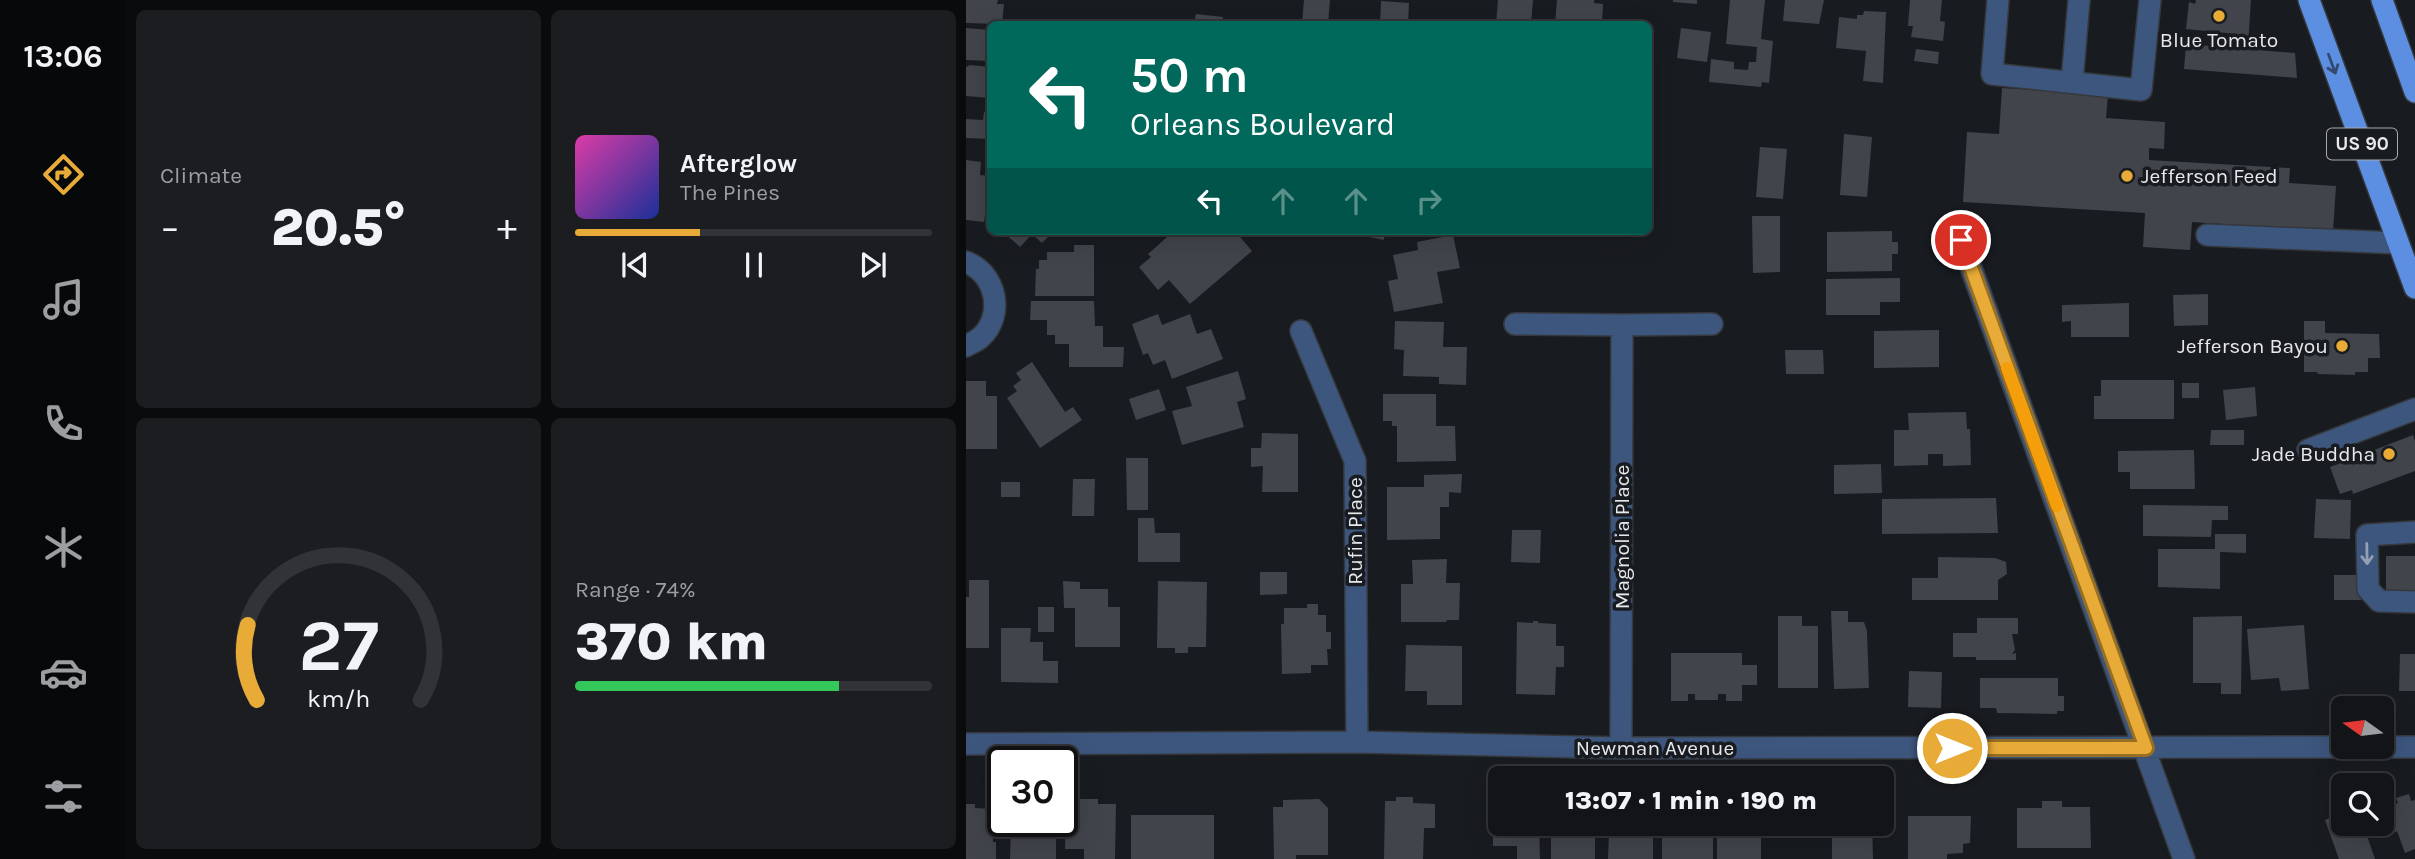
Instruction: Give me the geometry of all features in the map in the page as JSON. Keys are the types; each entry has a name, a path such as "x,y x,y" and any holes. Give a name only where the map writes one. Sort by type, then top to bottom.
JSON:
{"main road":[{"name":"US 90","path":"2309,0 2415,288"},
{"path":"2382,0 2415,92"}],"street":[{"path":"1998,0 1992,74 2141,90 2150,0"},
{"path":"2072,82 2079,0"},
{"path":"2207,235 2398,243"},
{"path":"1961,240 2184,859"},
{"path":"966,262 984,273 993,289 996,306 991,323 981,338 966,346"},
{"path":"1515,324 1712,324"},
{"name":"Magnolia Place","path":"1621,748 1622,325"},
{"name":"Rufin Place","path":"1301,331 1355,461 1357,742"},
{"path":"2308,450 2415,409"},
{"path":"2415,532 2367,535 2368,589 2379,601 2415,602"},
{"name":"Newman Avenue","path":"966,744 1357,742 1621,748 2331,747"},
{"path":"2394,747 2415,747"}],"building":[{"path":"966,0 998,0 997,4 1004,4 1002,21 966,23"},
{"path":"1304,0 1330,0 1328,21 1302,21"},
{"path":"1498,0 1533,0 1531,21 1496,21"},
{"path":"1557,0 1594,0 1594,3 1603,4 1602,21 1555,21"},
{"path":"1697,0 1697,4 1673,2"},
{"path":"1730,0 1765,0 1761,39 1773,41 1769,83 1762,82 1761,87 1709,82 1711,59 1734,62 1734,69 1748,70 1749,62 1756,62 1757,47 1726,44"},
{"path":"1785,0 1824,0 1819,24 1783,21"},
{"path":"1910,0 1942,0 1940,21 1945,22 1943,41 1911,37 1913,26 1908,26"},
{"name":"Blue Tomato","path":"2196,0 2251,0 2248,46 2236,44 2237,34 2186,29 2189,2 2195,4"},
{"path":"1381,1 1409,3 1408,21 1380,21"},
{"path":"1864,11 1886,12 1883,83 1863,81 1866,51 1836,48 1839,17 1857,19 1857,15 1863,15"},
{"path":"1196,14 1223,17 1222,21 1195,21"},
{"path":"966,28 987,30 987,61 966,60"},
{"path":"1681,28 1711,32 1707,62 1677,58"},
{"path":"2186,44 2295,53 2297,78 2184,69"},
{"path":"1916,49 1939,52 1938,64 1914,61"},
{"path":"966,67 987,67 987,98 966,96"},
{"name":"Jefferson Feed","path":"2002,88 2108,95 2106,118 2165,122 2164,149 2149,148 2149,160 2290,168 2289,183 2336,186 2333,231 2192,222 2190,250 2143,247 2145,213 1963,202 1967,132 1999,134"},
{"path":"984,112 987,112 987,139 966,138 966,119 983,120"},
{"path":"1844,134 1872,137 1867,197 1840,195"},
{"path":"1760,147 1787,149 1783,199 1756,197"},
{"path":"966,160 981,162 980,175 987,176 987,215 984,222 966,220"},
{"path":"1752,216 1780,216 1780,272 1753,273"},
{"path":"1892,231 1892,242 1898,242 1898,254 1892,254 1892,271 1827,272 1827,232"},
{"path":"1006,235 1031,235 1020,247"},
{"path":"1033,235 1050,235 1042,243"},
{"path":"1169,235 1238,235 1252,251 1190,304 1169,280 1158,290 1139,267 1151,257 1148,254"},
{"path":"1360,235 1385,235 1384,240"},
{"path":"1453,235 1460,268 1437,272 1443,303 1394,312 1388,281 1398,279 1393,255 1418,250 1417,242"},
{"path":"1074,245 1094,245 1094,296 1035,296 1039,260 1047,260 1047,252 1074,252"},
{"path":"1900,278 1900,302 1880,302 1880,315 1826,315 1826,279"},
{"path":"2208,294 2208,325 2174,326 2173,295"},
{"path":"1031,301 1094,301 1095,326 1103,326 1103,347 1124,347 1123,367 1069,367 1069,344 1055,344 1055,335 1047,335 1047,320 1030,320"},
{"path":"2129,303 2129,337 2071,337 2071,321 2062,322 2062,305"},
{"path":"1158,314 1162,325 1190,314 1197,334 1211,329 1223,359 1172,379 1165,360 1153,365 1148,353 1143,355 1132,324"},
{"path":"1395,321 1444,322 1443,347 1467,347 1466,385 1439,384 1439,377 1403,376 1404,350 1394,349"},
{"name":"Jefferson Bayou","path":"2304,321 2325,321 2325,333 2379,334 2380,358 2368,358 2368,372 2355,372 2355,375 2304,372"},
{"path":"1939,330 1939,367 1874,368 1874,331"},
{"path":"1785,350 1823,350 1824,374 1786,374"},
{"path":"1032,362 1065,412 1073,407 1082,420 1040,448 1007,398 1017,391 1013,386 1021,380 1016,373"},
{"path":"1238,371 1246,399 1237,402 1244,427 1182,445 1172,411 1192,406 1186,387"},
{"path":"2101,380 2174,380 2174,419 2094,419 2094,396 2101,396"},
{"path":"966,381 986,381 986,396 997,396 997,449 966,449"},
{"path":"2182,383 2199,383 2199,398 2182,398"},
{"path":"2255,387 2257,416 2226,420 2223,390"},
{"path":"1159,389 1166,410 1136,420 1129,399"},
{"path":"1383,394 1436,394 1436,426 1455,426 1456,461 1397,462 1397,426 1392,426 1392,421 1383,421"},
{"path":"1966,412 1967,429 1970,429 1971,465 1943,466 1943,454 1928,454 1928,465 1894,466 1894,430 1909,430 1908,413"},
{"path":"2211,430 2244,430 2244,445 2210,445"},
{"path":"1262,433 1298,434 1298,492 1262,492 1263,466 1251,467 1251,448 1261,448"},
{"name":"Jade Buddha","path":"2413,435 2415,471 2353,494 2352,490 2340,494 2330,467"},
{"path":"2194,450 2195,489 2130,489 2130,472 2118,472 2118,451"},
{"path":"1126,458 1148,458 1148,510 1127,510"},
{"path":"1881,464 1882,493 1834,494 1834,465"},
{"path":"1462,474 1461,493 1449,492 1449,507 1440,507 1440,539 1387,540 1387,487 1424,487 1424,475"},
{"path":"1073,479 1095,479 1094,516 1072,516"},
{"path":"1001,482 1020,482 1020,497 1001,497"},
{"path":"1996,498 1998,533 1882,534 1882,499"},
{"path":"2316,499 2351,500 2350,539 2314,538"},
{"path":"2143,505 2228,506 2228,520 2212,520 2211,537 2143,536"},
{"path":"1138,518 1154,518 1155,533 1180,533 1180,562 1138,562"},
{"path":"1512,530 1541,530 1540,563 1511,562"},
{"path":"2215,534 2246,534 2246,553 2220,552 2220,589 2158,587 2158,549 2215,549"},
{"path":"2386,556 2415,556 2415,594 2386,593"},
{"path":"1938,557 1995,558 2006,562 2007,574 1998,580 1998,600 1912,600 1912,578 1938,578"},
{"path":"1447,559 1446,583 1460,583 1459,620 1401,622 1401,584 1413,584 1412,560"},
{"path":"1260,572 1287,572 1287,594 1260,595"},
{"path":"2334,575 2362,575 2361,600 2334,600"},
{"path":"969,580 989,580 989,648 966,648 966,597 969,597"},
{"path":"1063,581 1080,582 1080,589 1108,589 1108,607 1120,607 1120,647 1075,647 1075,608 1064,608"},
{"path":"1158,581 1207,582 1206,647 1188,647 1188,653 1175,653 1175,648 1157,648"},
{"path":"1307,604 1318,604 1318,615 1326,615 1326,632 1331,632 1331,649 1327,649 1328,665 1311,665 1311,673 1282,674 1281,624 1284,624 1284,608 1307,608"},
{"path":"1038,607 1054,607 1054,632 1038,632"},
{"path":"1831,611 1848,611 1848,622 1864,622 1867,631 1869,688 1834,689"},
{"path":"1778,616 1802,616 1802,626 1818,626 1818,688 1778,688"},
{"path":"2242,616 2241,694 2221,694 2221,683 2193,683 2193,617"},
{"path":"1977,618 2018,618 2018,634 2012,634 2015,650 2012,654 2016,653 2016,660 1953,657 1953,633 1977,633"},
{"path":"1517,622 1556,624 1556,646 1564,646 1564,667 1556,667 1555,695 1516,694"},
{"path":"2304,625 2309,689 2281,691 2279,678 2251,680 2247,629"},
{"path":"1001,628 1031,628 1030,642 1043,642 1043,661 1058,661 1058,683 1001,682"},
{"path":"1406,645 1462,646 1462,705 1427,705 1427,691 1405,691"},
{"path":"1671,653 1742,653 1742,665 1757,665 1757,685 1742,685 1742,701 1726,701 1726,694 1718,694 1718,700 1695,700 1695,694 1688,694 1688,701 1671,701"},
{"path":"2400,654 2415,654 2415,691 2399,691"},
{"path":"1909,671 1942,672 1941,708 1908,707"},
{"path":"1980,678 2058,678 2058,696 2064,696 2064,711 2057,711 2057,714 1997,713 1996,708 1980,708"},
{"path":"2409,794 2411,801 2415,800 2415,849 2405,853 2397,831 2394,833 2394,804 2398,803 2396,798"},
{"path":"1396,797 1413,797 1413,803 1435,804 1435,828 1424,828 1423,859 1384,859 1385,801 1396,801"},
{"path":"1078,799 1098,799 1098,804 1116,804 1115,859 1084,859 1084,849 1065,849 1065,837 1078,837"},
{"path":"1319,799 1328,808 1328,855 1296,855 1296,859 1274,859 1273,807 1283,807 1283,800"},
{"path":"2042,801 2062,801 2062,807 2090,807 2091,848 2017,848 2017,808 2042,808"},
{"path":"966,804 975,804 975,808 987,809 987,837 993,837 993,842 996,842 996,859 966,859"},
{"path":"1131,815 1214,815 1214,859 1131,859"},
{"path":"1908,816 1971,816 1970,843 1963,844 1963,853 1947,854 1947,859 1908,859"},
{"path":"2331,818 2331,836 2367,836 2375,859 2339,859 2325,820"},
{"path":"1493,836 1539,836 1540,859 1517,859 1517,846 1493,846"},
{"path":"1551,836 1595,836 1595,859 1551,859"},
{"path":"1609,836 1653,836 1653,859 1608,859"},
{"path":"1662,836 1713,836 1713,859 1662,859"},
{"path":"1717,836 1761,836 1761,859 1717,859"},
{"path":"1832,836 1872,836 1873,859 1832,859"},
{"path":"1011,837 1056,837 1056,859 1010,859"}],"slow traffic":[{"path":"2007,368 2057,506"}],"place":[{"name":"Blue Tomato","path":"2219,16"},
{"name":"Jefferson Feed","path":"2127,176"},
{"name":"Jefferson Bayou","path":"2342,346"},
{"name":"Jade Buddha","path":"2389,454"}],"route":[{"path":"1952,748 2146,748 1961,240"}]}
